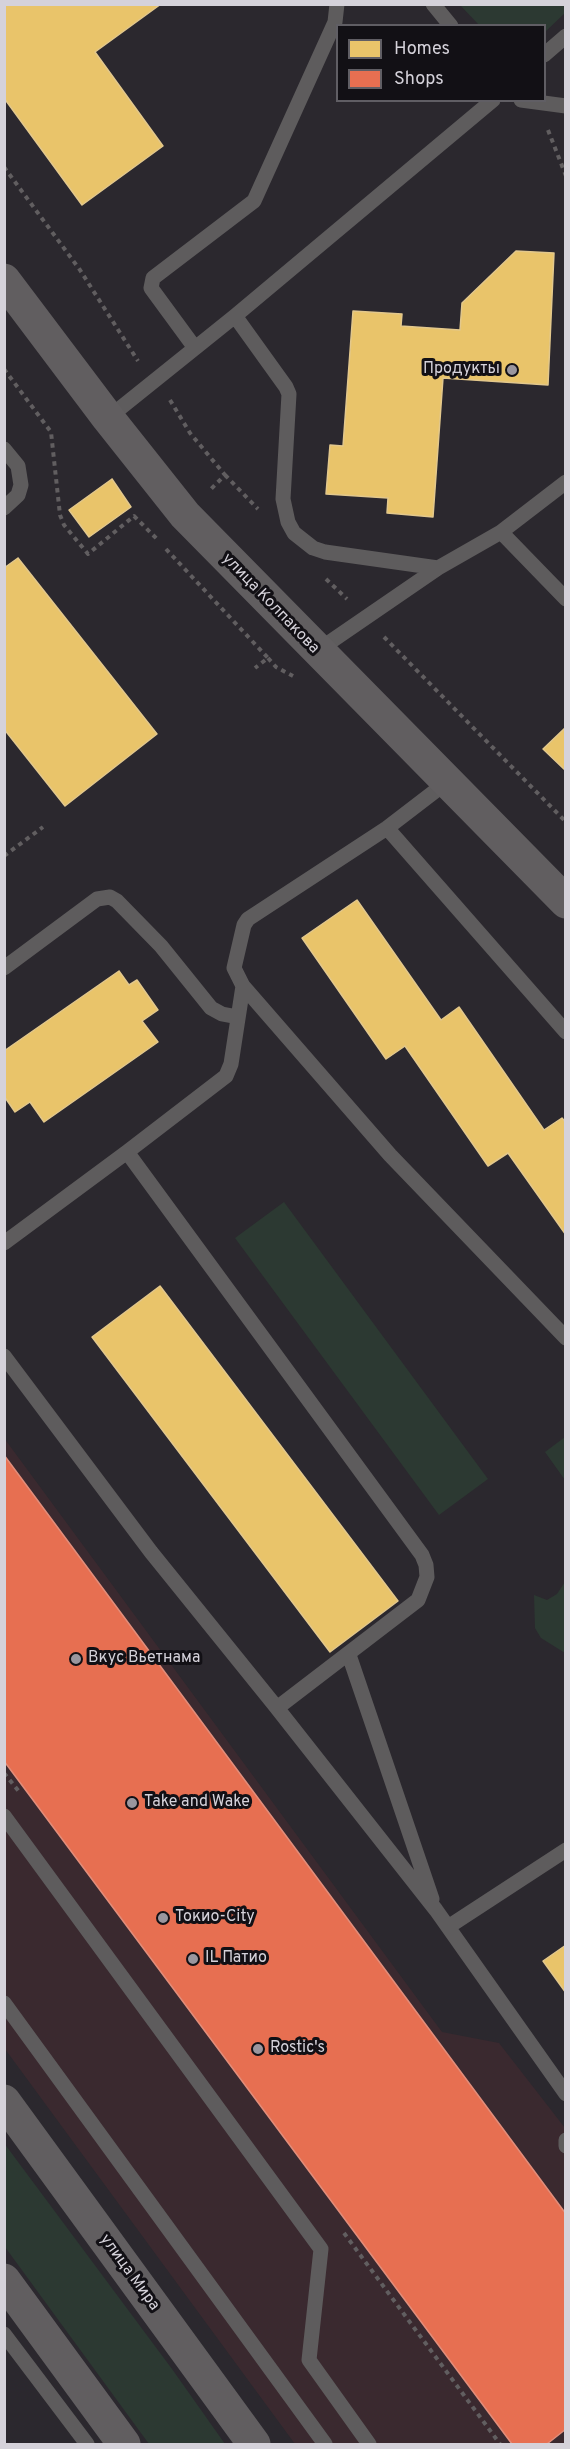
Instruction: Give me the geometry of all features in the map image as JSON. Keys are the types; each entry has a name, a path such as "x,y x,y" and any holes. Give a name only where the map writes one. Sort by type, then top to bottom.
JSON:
{"street":[{"name":"улица Колпакова","path":"4,280 108,418 185,515 566,902"},
{"name":"улица Мира","path":"4,2101 254,2445"},
{"path":"4,2280 124,2445"}],"lane":[{"path":"195,348 151,288 153,278 159,271 254,201 335,22 337,4"},
{"path":"433,4 449,24"},
{"path":"546,53 566,36"},
{"path":"108,418 235,316 491,102"},
{"path":"530,102 566,106"},
{"path":"235,316 289,394 283,499 288,522 294,533 313,548 325,552 438,568"},
{"path":"4,448 18,466 21,485 18,495 4,508"},
{"path":"317,651 438,568 501,532 566,482"},
{"path":"501,532 566,599"},
{"path":"447,782 387,828 248,919 234,959 236,975 243,986 390,1155 566,1338"},
{"path":"387,828 566,1032"},
{"path":"4,968 97,899 110,897 117,901 161,946 211,1008 222,1014 238,1017"},
{"path":"4,1243 226,1076 231,1064 243,986"},
{"path":"127,1152 422,1555 426,1565 427,1577 418,1599 349,1655 277,1708"},
{"path":"4,1356 151,1552 436,1910 566,2094"},
{"path":"349,1655 436,1910"},
{"path":"4,1816 321,2249 309,2360 369,2445"},
{"path":"448,1927 566,1850"},
{"path":"4,2003 325,2445"},
{"path":"566,2140 566,2146"},
{"path":"4,2334 87,2445"}],"path":[{"path":"539,104 566,176"},
{"path":"4,369 51,432 60,515 64,525 88,554 134,516 160,542"},
{"path":"225,475 262,513"},
{"path":"320,573 566,822"},
{"path":"4,856 43,827"}],"shaded area":[{"path":"460,5 565,5 565,13 546,31 546,24 478,24"},
{"path":"284,1202 488,1479 439,1515 235,1238"},
{"path":"565,1437 565,1480 545,1452"},
{"path":"4,1438 442,2032 499,2043 565,2128 565,2444 295,2444 5,2049"},
{"path":"565,1582 565,1653 541,1638 535,1628 534,1595 547,1600 557,1594"},
{"path":"4,2143 225,2444 149,2444 5,2247"}],"building: Homes":[{"path":"4,4 161,4 95,52 163,146 82,205 4,98"},
{"path":"516,251 554,253 548,385 443,378 433,517 387,513 388,498 326,494 330,445 343,446 353,311 402,314 401,326 460,330 462,303"},
{"path":"112,479 131,507 89,537 69,510"},
{"path":"18,558 157,734 65,806 4,729 4,568"},
{"path":"566,727 566,771 543,749"},
{"path":"357,900 441,1020 459,1007 544,1130 562,1118 566,1123 566,1235 508,1153 488,1166 405,1046 386,1059 302,938"},
{"path":"119,971 129,985 137,980 158,1010 142,1021 158,1042 44,1122 30,1102 15,1112 4,1096 4,1051"},
{"path":"160,1286 398,1601 330,1652 92,1337"},
{"path":"566,1945 566,1993 543,1961"}],"building: Shops":[{"path":"4,1455 566,2214 566,2429 547,2444 512,2444 4,1761"}],"place":[{"name":"Продукты","path":"512,370"},
{"name":"Вкус Вьетнама","path":"76,1659"},
{"name":"Take and Wake","path":"132,1803"},
{"name":"Токио-City","path":"163,1918"},
{"name":"IL Патио","path":"193,1959"},
{"name":"Rostic's","path":"258,2049"}]}
